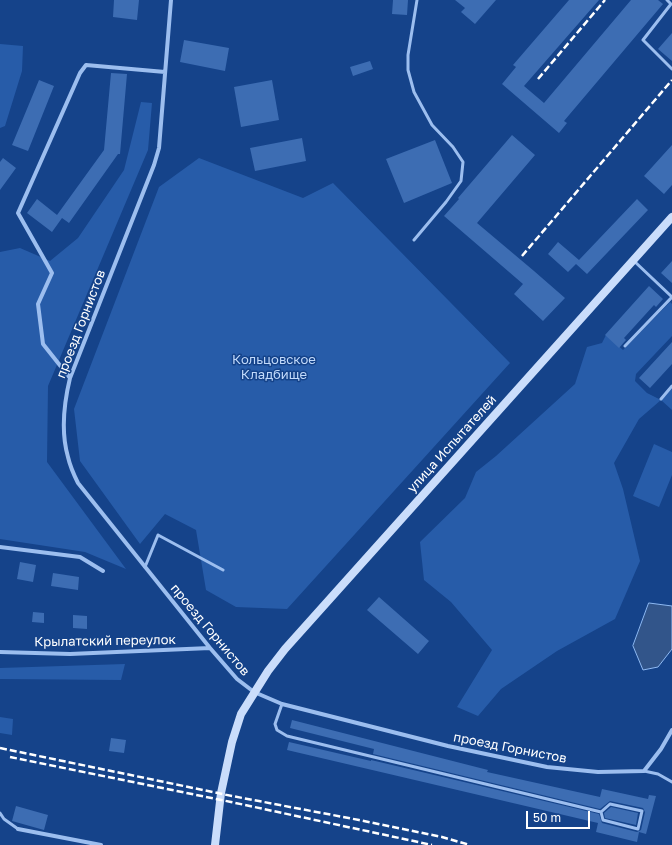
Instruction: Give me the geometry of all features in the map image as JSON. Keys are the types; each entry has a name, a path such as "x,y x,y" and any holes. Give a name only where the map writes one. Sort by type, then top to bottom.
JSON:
{"main road":[{"name":"улица Испытателей","path":"215,845 221,793 232,742 242,714 268,671 285,649 672,217"}],"street":[{"name":"проезд Горнистов","path":"171,0 159,148 154,165 70,378 63,423 68,457 78,483 210,648 237,679 254,692 282,704 448,746 547,767 598,772 644,770"},
{"path":"70,378 44,344 38,304 52,273 18,213 80,73 86,65 165,72"},
{"path":"0,547 80,557 103,571"},
{"name":"Крылатский переулок","path":"0,652 70,654 210,648"},
{"path":"644,770 661,749 672,730"},
{"path":"18,829 100,845"}],"lane":[{"path":"414,240 446,202 461,181 463,162 453,147 432,124 414,92 408,70 408,55 417,0"},
{"path":"668,0 672,4 643,40 672,69"},
{"path":"625,346 672,297 633,260"},
{"path":"661,398 672,386"},
{"path":"145,567 158,535 223,570"},
{"path":"282,704 275,724 277,730 287,736 601,812"},
{"path":"644,770 658,774 672,782"},
{"path":"610,804 642,811 638,829 603,820 601,812 610,804"},
{"path":"0,813 4,819 18,829"}],"green space":[{"path":"0,44 23,46 22,71 5,126 0,128"},
{"path":"141,102 152,103 148,150 48,386 47,462 126,569 85,552 0,539 0,252 20,248 50,261 78,238 124,170"},
{"name":"Кольцовское Кладбище","path":"199,158 303,198 333,183 510,363 287,609 236,607 206,590 196,530 165,514 140,544 80,461 74,409 159,187"},
{"path":"670,302 672,304 672,336 636,374 635,381 647,393 661,400 639,419 614,463 623,489 640,561 615,619 557,651 501,689 478,716 457,707 492,650 451,602 424,580 420,542 465,498 476,472 496,456 575,384 587,347 602,343 606,335 623,350"},
{"path":"672,387 672,410 661,400"},
{"path":"654,444 672,452 672,475 659,507 633,496"},
{"path":"125,664 121,680 0,679 0,668"},
{"path":"0,717 13,719 12,735 0,733"}],"shaded area":[{"path":"649,603 672,606 672,649 658,667 643,670 633,646"}],"building":[{"path":"114,0 139,0 137,20 113,17"},
{"path":"393,0 408,0 407,15 392,14"},
{"path":"455,0 496,0 475,24 461,12 465,8"},
{"path":"569,0 599,0 524,86 544,103 631,0 658,0 663,4 564,121 567,123 559,133 502,84 516,67 513,65"},
{"path":"672,33 672,61 658,49"},
{"path":"184,40 229,48 225,71 180,62"},
{"path":"370,61 373,69 353,76 350,67"},
{"path":"111,73 127,74 120,154 118,154 69,223 62,218 52,232 27,213 37,199 57,215 104,150"},
{"path":"39,80 54,86 28,151 12,145"},
{"path":"272,80 279,120 241,127 234,87"},
{"path":"512,135 535,155 477,223 565,298 543,321 514,294 523,284 444,216"},
{"path":"302,138 306,161 255,171 250,148"},
{"path":"435,140 452,183 404,203 386,159"},
{"path":"672,145 672,185 664,194 644,176"},
{"path":"3,158 16,168 0,190 0,162"},
{"path":"637,199 648,210 587,274 576,264 568,272 548,254 558,242 579,260"},
{"path":"672,261 672,283 661,273"},
{"path":"649,286 663,299 656,307 654,305 624,338 626,340 619,348 605,335"},
{"path":"672,342 672,364 650,388 639,378"},
{"path":"20,562 36,565 33,582 17,579"},
{"path":"53,573 79,577 78,590 51,586"},
{"path":"379,597 429,641 418,654 367,610"},
{"path":"33,612 44,613 44,623 32,622"},
{"path":"73,615 87,616 87,629 73,628"},
{"path":"292,720 488,770 487,772 600,797 602,789 648,799 649,795 656,796 646,834 639,832 637,842 596,832 598,823 287,750 289,742 371,760 599,814 602,823 637,832 641,830 645,812 643,808 610,801 600,809 373,754 374,749 290,728"},
{"path":"111,738 126,740 124,753 109,751"},
{"path":"16,806 48,815 44,830 12,821"},
{"path":"611,807 638,813 636,825 605,818 604,813"}],"railway":[{"path":"538,79 605,0"},
{"path":"522,256 672,80"},
{"path":"0,748 232,796 442,837 470,845"},
{"path":"10,757 432,845"}]}
